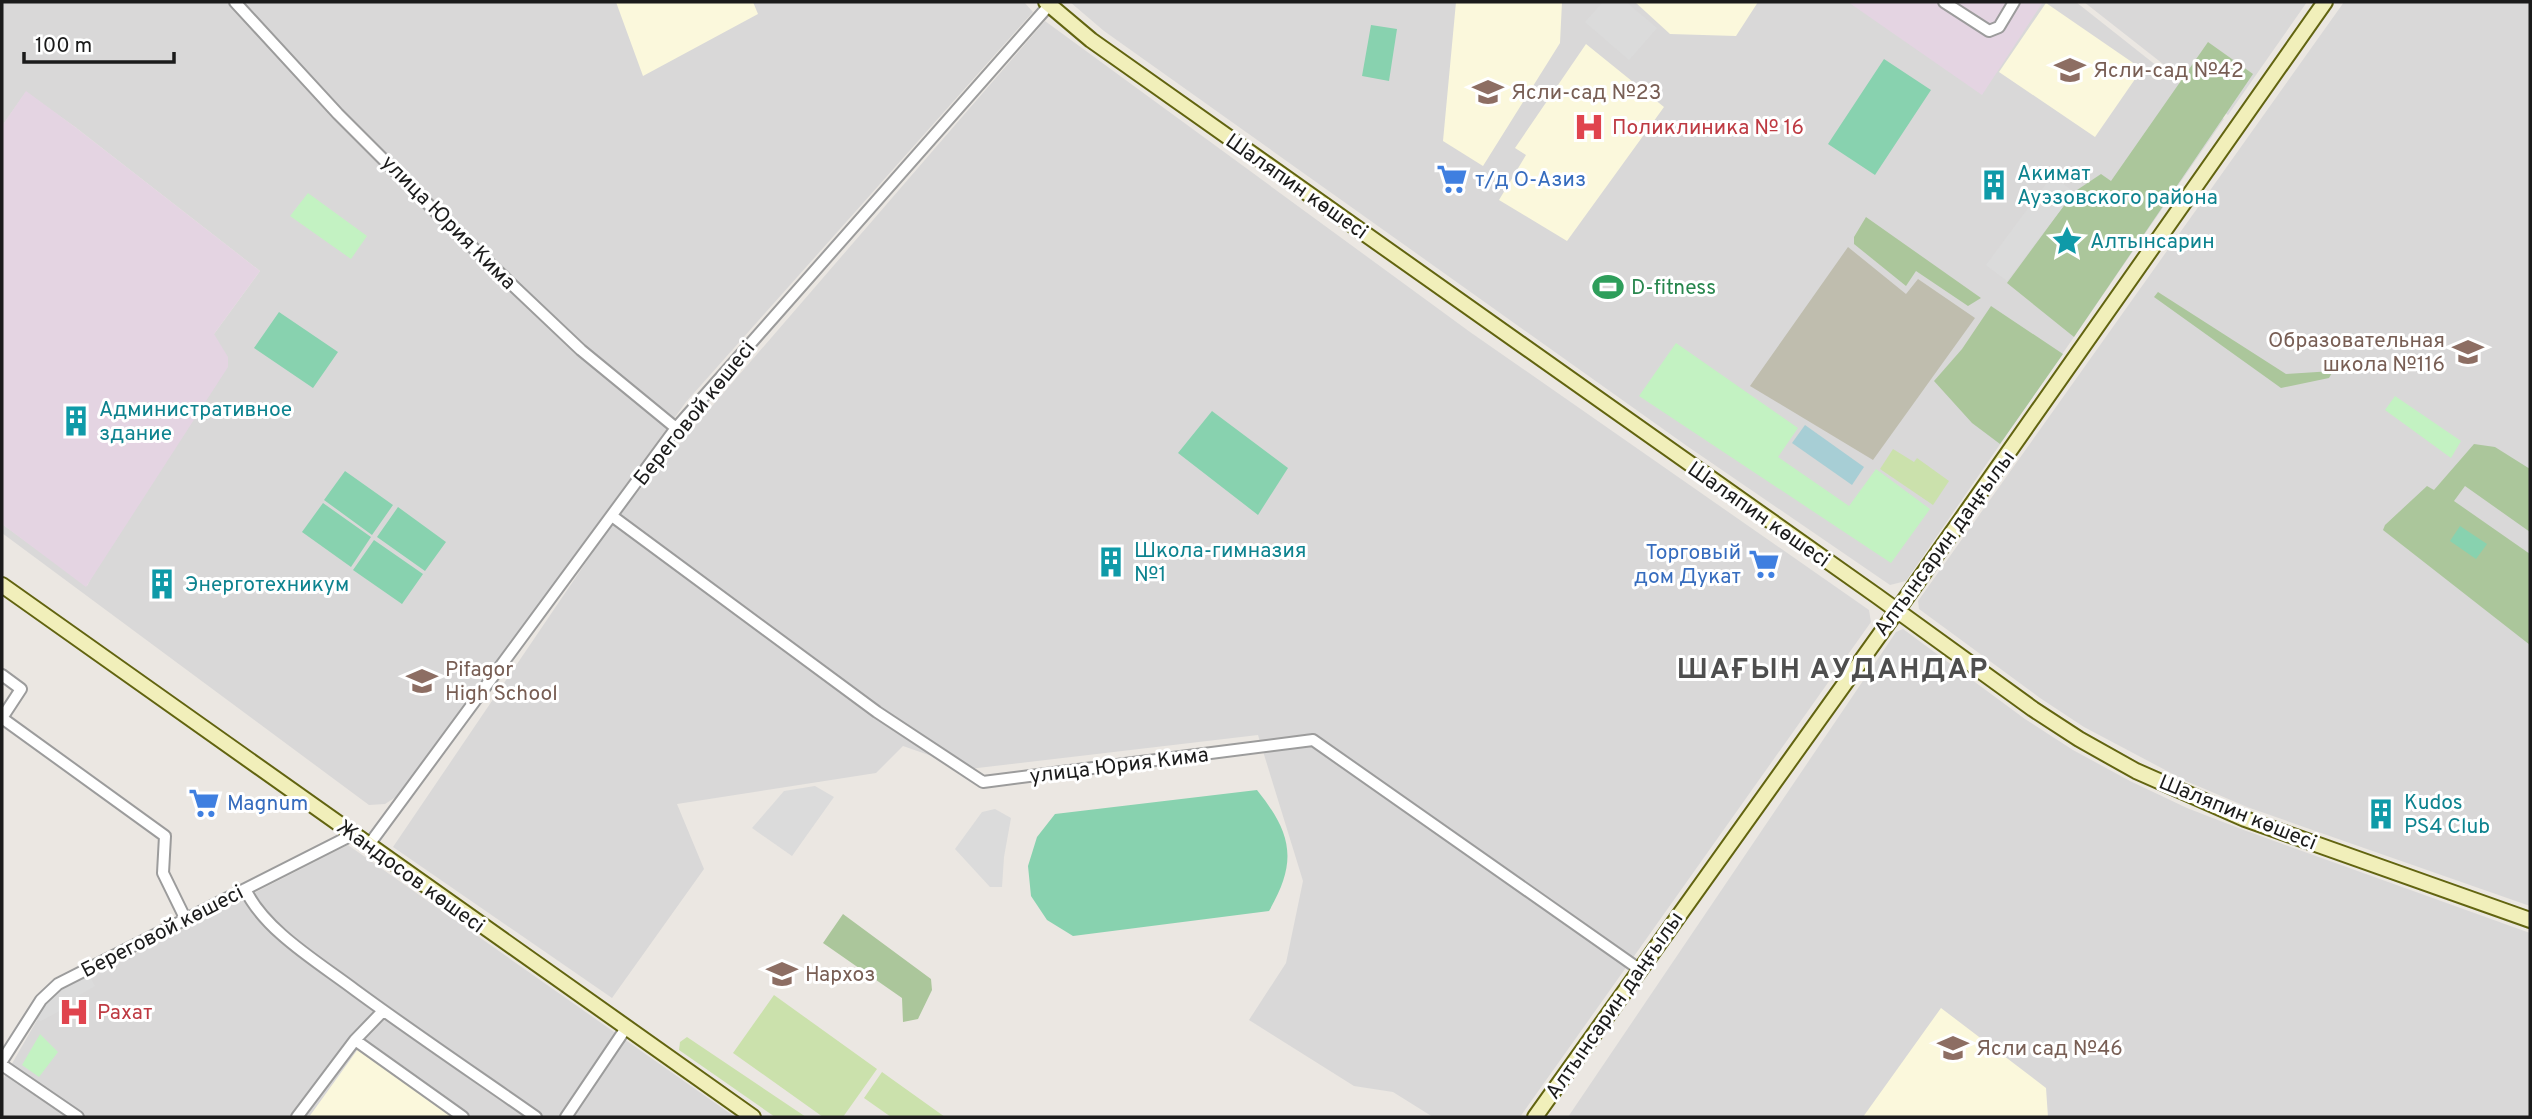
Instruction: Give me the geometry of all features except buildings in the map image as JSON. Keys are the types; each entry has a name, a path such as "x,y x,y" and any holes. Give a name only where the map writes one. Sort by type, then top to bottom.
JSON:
{"main road":[{"name":"Алтынсарин даңғылы","path":"1535,1117 1897,610 2325,2"},
{"name":"Шаляпин көшесі","path":"1049,3 1091,40 2079,739 2136,771 2245,819 2530,920"},
{"name":"Жандосов көшесі","path":"2,585 753,1117"}],"street":[{"name":"улица Юрия Кима","path":"235,2 338,114 447,223 581,350 676,428"},
{"path":"1944,2 1989,31 1999,27 2014,2"},
{"name":"Береговой көшесі","path":"368,846 676,428 1049,3"},
{"name":"улица Юрия Кима","path":"612,516 877,712 983,782 1313,740 1639,969"},
{"path":"2,675 21,689 2,718 164,836 163,873 186,920"},
{"name":"Береговой көшесі","path":"2,1063 41,1000 52,989 352,835"},
{"path":"245,889 252,903 291,943 383,1011 536,1117"},
{"path":"296,1117 355,1040 383,1011"},
{"path":"566,1117 626,1028"},
{"path":"355,1040 463,1117"},
{"path":"2,1063 78,1117"}],"shaded area":[{"path":"2,2 1024,2 1033,12 686,402 399,795 385,804 369,805 2,533 2,524 87,586 214,334 260,271 26,92 2,126"},
{"path":"616,2 753,2 758,14 643,76"},
{"path":"1070,2 2076,2 2224,119 1906,581 1890,585 1687,446 1104,31"},
{"name":"Ясли-сад №23","path":"1456,2 1562,2 1560,43 1483,166 1443,141"},
{"path":"1603,2 1626,2 1657,28 1629,60 1585,22"},
{"path":"1635,2 1758,2 1736,36 1670,34"},
{"path":"1848,2 2043,2 1982,95"},
{"path":"2084,2 2307,2 2228,115"},
{"path":"2344,2 2530,2 2530,906 2247,807 2186,781 2084,727 1919,609 1918,601"},
{"name":"Ясли-сад №42","path":"2046,3 2142,69 2095,137 1999,72"},
{"path":"1045,21 1470,332 1869,610 1871,622 1520,1117 1433,1117 1393,1092 1354,1086 1249,1020 1286,963 1303,881 1258,735 969,769 903,746 876,773 677,804 704,869 612,998 393,847 618,515"},
{"name":"Поликлиника № 16","path":"1586,44 1664,107 1567,241 1499,200 1526,155 1515,148"},
{"path":"26,91 260,271 214,334 228,357 228,367 86,587 2,524 2,126"},
{"path":"2052,176 2074,192 2007,281 1986,265"},
{"path":"1848,247 1906,294 1918,279 1975,318 1873,460 1750,386"},
{"path":"1903,629 2025,719 2073,750 2130,781 2187,808 2241,829 2530,933 2530,1117 1568,1117 1896,632"},
{"path":"815,786 834,797 792,856 752,828 784,791"},
{"path":"995,809 1011,818 1002,887 990,887 955,849 982,812"},
{"path":"348,845 735,1117 2,1117 2,1081 44,1008 58,993"},
{"path":"86,970 95,986 67,1002 69,1006 41,1021 31,1016 55,992"},
{"name":"Ясли сад №46","path":"1941,1008 2046,1088 2048,1117 1863,1117"},
{"path":"358,1049 452,1117 309,1117"}],"green space":[{"path":"1371,25 1397,29 1389,81 1362,76"},
{"path":"2208,42 2253,74 2074,337 2007,283 2074,192 2101,174 2111,181"},
{"path":"1884,59 1931,90 1875,175 1828,144"},
{"path":"308,193 367,236 351,259 290,216"},
{"path":"1866,217 1981,298 1968,306 1916,271 1906,286 1854,244 1854,237"},
{"path":"2158,292 2286,374 2333,371 2329,378 2281,388 2154,297"},
{"path":"1991,306 2063,354 2000,444 1972,423 1934,381 1962,349"},
{"path":"279,312 338,352 313,388 254,348"},
{"path":"1676,343 1798,428 1778,457 1849,506 1876,469 1930,509 1891,563 1639,396"},
{"path":"2395,396 2461,441 2451,458 2385,410"},
{"path":"1212,411 1288,468 1258,515 1178,453"},
{"path":"2474,444 2495,447 2530,469 2530,532 2465,486 2454,501 2530,554 2530,645 2383,530 2385,525 2427,486 2434,490"},
{"path":"1893,449 1914,462 1917,458 1949,481 1933,505 1880,469"},
{"path":"345,471 393,505 372,535 324,500"},
{"path":"323,503 371,537 351,567 302,532"},
{"path":"398,507 446,542 425,571 377,537"},
{"path":"2460,526 2487,544 2476,559 2450,541"},
{"path":"374,540 423,574 402,604 353,570"},
{"path":"1257,790 1278,820 1287,848 1284,877 1269,911 1073,936 1047,920 1031,896 1028,866 1037,837 1055,814"},
{"path":"843,914 931,979 932,990 918,1019 903,1022 902,998 823,943"},
{"path":"774,995 877,1069 843,1117 823,1117 733,1053"},
{"path":"40,1034 58,1052 39,1077 22,1065"},
{"path":"687,1037 806,1117 775,1117 679,1050 680,1042"},
{"path":"882,1072 945,1117 891,1117 864,1098"}],"water":[{"path":"1805,425 1864,467 1852,485 1792,443"}],"place":[{"name":"Ясли-сад №42","path":"2070,70"},
{"name":"Ясли-сад №23","path":"1488,92"},
{"name":"Поликлиника № 16","path":"1589,127"},
{"name":"т/д О-Азиз","path":"1452,179"},
{"name":"Акимат Ауэзовского района","path":"1994,185"},
{"name":"Алтынсарин","path":"2067,241"},
{"name":"D-fitness","path":"1608,287"},
{"name":"Образовательная школа №116","path":"2468,352"},
{"name":"Административное здание","path":"76,421"},
{"name":"Школа-гимназия №1","path":"1111,562"},
{"name":"Торговый дом Дукат","path":"1764,564"},
{"name":"Энерготехникум","path":"162,584"},
{"name":"Pifagor High School","path":"422,681"},
{"name":"Magnum","path":"204,803"},
{"name":"Kudos PS4 Club","path":"2381,814"},
{"name":"Нархоз","path":"782,974"},
{"name":"Рахат","path":"74,1012"},
{"name":"Ясли сад №46","path":"1953,1048"}],"district":[{"name":"ШАҒЫН АУДАНДАР","path":"1833,668"}]}
